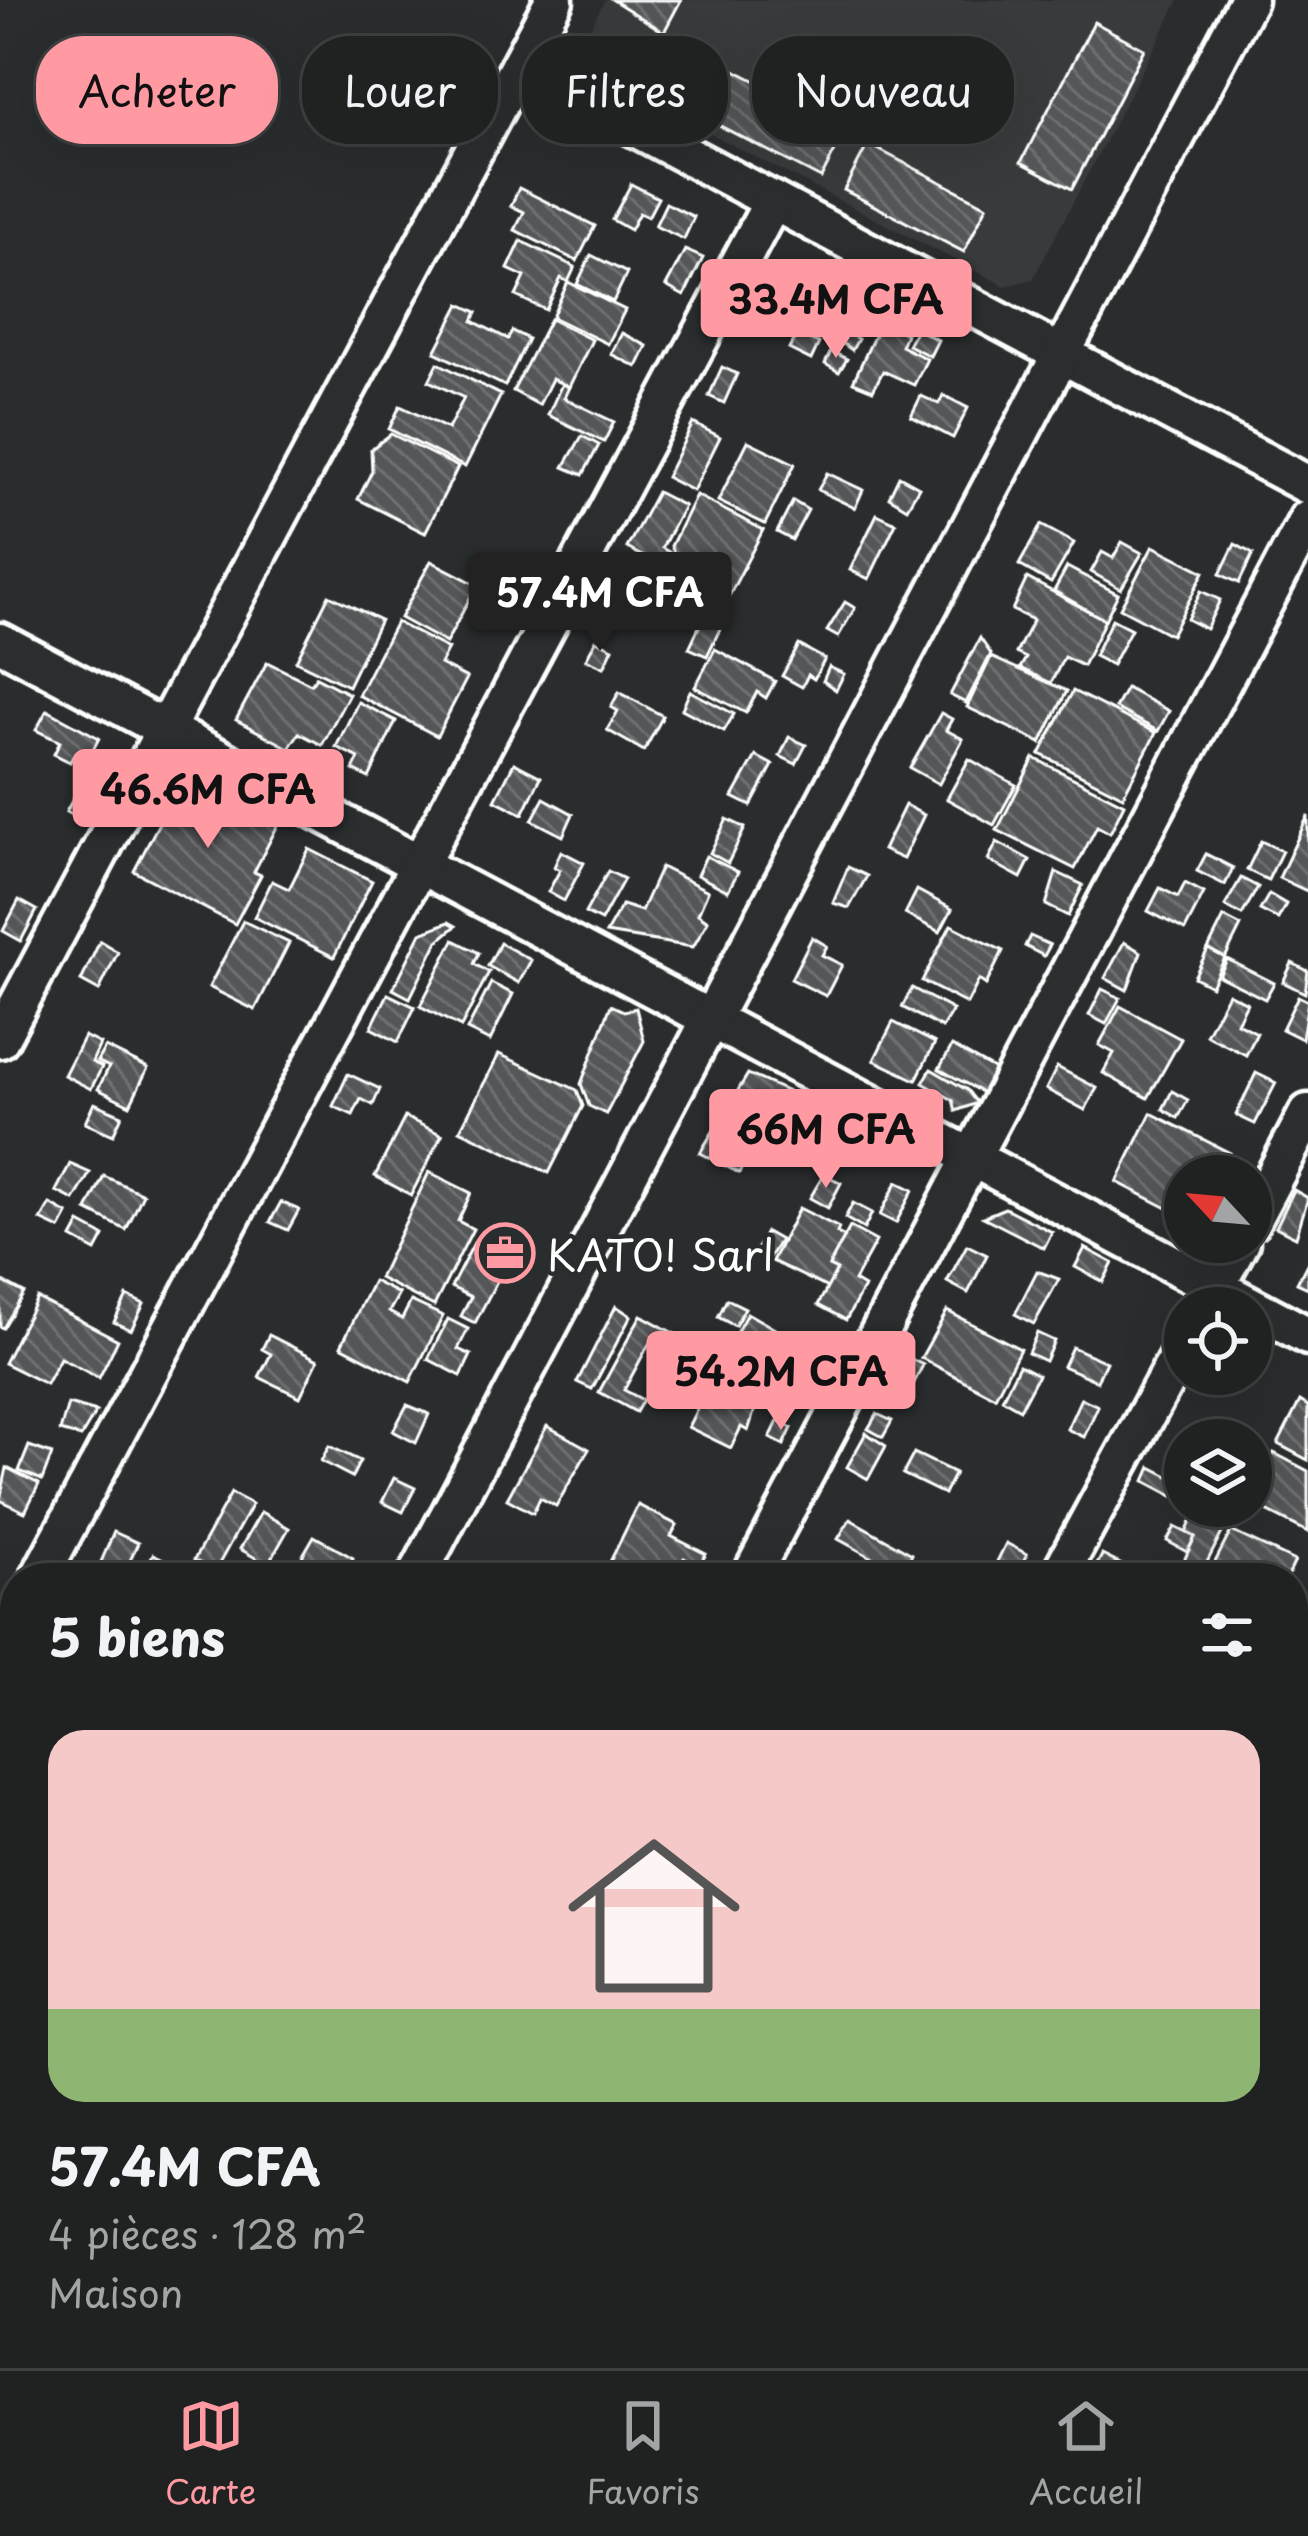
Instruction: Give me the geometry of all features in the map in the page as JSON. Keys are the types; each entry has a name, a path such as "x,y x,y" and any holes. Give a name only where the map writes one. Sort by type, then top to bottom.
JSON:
{"street":[{"path":"0,1039 554,0"},
{"path":"424,1563 1247,0"},
{"path":"519,66 1308,484"},
{"path":"46,1563 773,201"},
{"path":"758,1563 1308,519"},
{"path":"0,642 972,1158 1191,1287"},
{"path":"1272,1181 1308,1113"},
{"path":"1272,1322 1308,1336"},
{"path":"1066,1563 1164,1383"}],"shaded area":[{"path":"605,0 1179,0 1033,279 1005,286 728,143 728,36 586,36"}],"building":[{"path":"613,0 681,0 664,32"},
{"path":"1094,22 1144,49 1072,189 1021,162"},
{"path":"728,67 752,79 752,142 728,130"},
{"path":"755,144 839,144 821,178"},
{"path":"868,144 987,206 964,252 844,190"},
{"path":"631,184 658,198 648,217 639,213 630,230 612,220"},
{"path":"519,188 595,226 577,261 515,230 524,212 511,206"},
{"path":"666,203 694,217 684,239 655,226"},
{"path":"521,241 575,267 568,282 561,278 546,310 516,296 525,277 508,269"},
{"path":"685,250 703,258 684,296 666,286"},
{"path":"591,255 627,273 613,302 577,284"},
{"path":"568,282 625,310 608,344 552,317"},
{"path":"828,284 861,299 854,318 819,301"},
{"path":"460,304 477,312 473,321 508,339 512,331 528,339 505,386 435,352"},
{"path":"550,319 592,340 569,387 552,379 539,405 513,391"},
{"path":"881,321 906,334 901,346 927,359 914,385 883,371 873,390 853,382"},
{"path":"916,329 938,340 930,356 908,345"},
{"path":"844,331 858,339 852,350 839,341"},
{"path":"622,333 647,346 637,367 611,354"},
{"path":"797,334 819,343 811,360 789,349"},
{"path":"831,351 847,359 839,372 825,364"},
{"path":"438,363 501,395 465,467 389,429 400,406 448,429 464,398 429,381"},
{"path":"722,367 737,374 724,403 709,396"},
{"path":"562,384 569,387 564,398 614,422 604,442 548,415"},
{"path":"943,395 968,408 953,438 911,416 921,396 939,404"},
{"path":"693,423 720,437 693,491 666,477"},
{"path":"391,434 458,467 425,533 358,499 372,471 371,449"},
{"path":"582,436 599,445 583,475 564,467"},
{"path":"748,441 795,464 765,524 718,501"},
{"path":"827,473 863,490 855,508 818,490"},
{"path":"899,476 919,487 907,508 889,497"},
{"path":"657,492 684,506 662,548 669,552 661,566 627,548"},
{"path":"696,495 763,530 726,602 666,571 675,555 671,546"},
{"path":"793,501 808,510 792,540 777,532"},
{"path":"877,514 896,523 869,579 850,570"},
{"path":"1041,525 1074,543 1051,583 1019,565"},
{"path":"1122,542 1142,553 1121,589 1091,572 1102,552 1113,558"},
{"path":"1235,544 1253,554 1239,583 1220,574"},
{"path":"1153,546 1204,572 1171,635 1120,608"},
{"path":"431,561 477,585 446,643 400,618"},
{"path":"1067,567 1118,594 1105,620 1054,591"},
{"path":"1027,578 1105,620 1083,666 1064,657 1051,683 1020,668 1026,658 1016,653 1033,620 1012,610"},
{"path":"1201,591 1220,600 1206,629 1187,619"},
{"path":"329,595 380,620 348,686 296,661"},
{"path":"845,602 855,608 838,637 827,631"},
{"path":"703,618 721,627 707,656 689,648"},
{"path":"1112,619 1131,629 1112,665 1094,656"},
{"path":"396,622 448,649 440,664 467,678 437,736 358,695"},
{"path":"980,638 991,654 966,703 950,695"},
{"path":"596,640 613,648 604,667 586,659"},
{"path":"799,645 825,659 814,679 808,675 802,687 782,676"},
{"path":"715,649 775,681 766,698 757,692 746,713 695,687"},
{"path":"991,657 1067,691 1041,743 967,707"},
{"path":"267,662 311,684 316,677 349,694 322,745 299,733 289,748 236,720"},
{"path":"829,667 844,674 836,690 823,681"},
{"path":"1126,688 1169,711 1158,731 1115,708"},
{"path":"690,691 734,714 724,731 682,709"},
{"path":"1073,691 1156,733 1123,796 1040,754"},
{"path":"619,692 663,716 644,751 607,730 618,711 611,707"},
{"path":"358,702 396,721 369,778 353,770 359,758 336,747"},
{"path":"47,710 99,738 88,759 75,753 70,762 54,754 60,742 36,730"},
{"path":"941,713 952,719 946,730 963,739 939,784 910,768"},
{"path":"789,737 806,745 796,764 780,756"},
{"path":"756,756 773,765 751,806 733,797"},
{"path":"1034,758 1124,804 1110,833 1097,826 1075,869 997,830"},
{"path":"969,759 1016,785 994,825 947,799"},
{"path":"514,763 541,777 523,814 495,800"},
{"path":"81,784 97,793 82,821 66,812"},
{"path":"200,785 278,825 254,872 261,875 235,924 134,871 175,792"},
{"path":"544,798 573,814 563,836 532,820"},
{"path":"905,805 924,815 903,859 883,850"},
{"path":"1308,816 1308,889 1307,891 1279,878"},
{"path":"727,819 745,828 728,863 710,853"},
{"path":"1261,841 1282,851 1268,880 1247,870"},
{"path":"997,842 1030,860 1021,878 988,860"},
{"path":"309,849 372,881 334,957 254,917 272,881 289,889"},
{"path":"561,851 584,863 564,901 548,892 560,870 554,867"},
{"path":"1206,854 1233,868 1225,885 1197,871"},
{"path":"706,856 738,872 728,891 697,875"},
{"path":"661,867 708,891 698,914 708,921 693,947 606,933 622,905 641,911"},
{"path":"848,867 867,876 849,908 833,903"},
{"path":"608,871 624,879 601,921 585,913"},
{"path":"1056,872 1083,885 1068,916 1046,905"},
{"path":"1241,878 1258,887 1242,915 1225,906"},
{"path":"1185,883 1204,893 1185,930 1148,911 1160,888 1178,897"},
{"path":"917,890 952,909 940,932 905,914"},
{"path":"1269,894 1286,904 1278,919 1260,910"},
{"path":"19,900 37,910 21,941 3,931"},
{"path":"1224,917 1241,926 1225,958 1208,949"},
{"path":"243,921 289,943 255,1010 209,987"},
{"path":"449,922 456,926 438,941 410,998 393,989 421,933"},
{"path":"951,925 1003,951 986,985 979,980 967,1004 922,981"},
{"path":"1030,936 1050,945 1044,956 1025,946"},
{"path":"812,937 827,946 822,955 842,965 826,996 791,979"},
{"path":"454,940 479,953 474,964 489,972 461,1027 420,1006"},
{"path":"100,941 118,952 99,991 81,981"},
{"path":"1124,942 1141,952 1127,990 1105,978"},
{"path":"500,943 531,960 519,983 488,966"},
{"path":"1208,949 1225,958 1211,986 1194,977"},
{"path":"1227,959 1274,983 1265,999 1219,976"},
{"path":"1292,963 1308,971 1305,993 1283,982"},
{"path":"491,983 513,994 490,1041 467,1030"},
{"path":"912,988 953,1010 942,1028 902,1007"},
{"path":"1102,989 1120,998 1106,1024 1089,1015"},
{"path":"1228,993 1247,1003 1237,1023 1257,1033 1246,1055 1206,1035"},
{"path":"388,994 415,1007 398,1042 371,1028"},
{"path":"1298,996 1308,1001 1302,1039 1282,1029"},
{"path":"611,1005 624,1011 636,1008 644,1041 606,1114 589,1106 581,1084"},
{"path":"1120,1006 1181,1039 1148,1098 1103,1073 1114,1053 1099,1045"},
{"path":"893,1022 935,1043 916,1080 874,1060"},
{"path":"84,1036 100,1044 92,1062 102,1067 91,1089 64,1075"},
{"path":"952,1046 997,1071 985,1094 939,1069"},
{"path":"105,1047 148,1068 130,1105 98,1089 109,1067 97,1061"},
{"path":"499,1054 577,1090 583,1106 549,1173 460,1130"},
{"path":"1057,1067 1097,1088 1085,1110 1046,1089"},
{"path":"931,1069 967,1090 977,1103 956,1111 953,1100 923,1083"},
{"path":"1256,1073 1276,1083 1255,1124 1236,1115"},
{"path":"348,1074 380,1089 373,1105 361,1099 353,1115 333,1106"},
{"path":"748,1074 788,1092 799,1107 791,1123 770,1118 739,1173 700,1153"},
{"path":"1172,1091 1188,1100 1178,1118 1163,1109"},
{"path":"94,1103 122,1115 113,1135 85,1123"},
{"path":"1151,1113 1230,1153 1164,1155 1164,1206 1117,1182"},
{"path":"405,1117 442,1135 411,1195 375,1176"},
{"path":"849,1126 870,1135 858,1162 837,1152"},
{"path":"70,1164 90,1173 74,1200 56,1191"},
{"path":"429,1172 471,1193 458,1221 473,1229 434,1306 379,1278"},
{"path":"824,1174 841,1183 828,1208 810,1198"},
{"path":"104,1176 143,1194 126,1230 87,1210"},
{"path":"897,1182 913,1190 896,1223 880,1215"},
{"path":"1294,1190 1308,1198 1296,1237 1276,1227"},
{"path":"281,1202 299,1210 288,1230 270,1222"},
{"path":"853,1203 872,1213 864,1229 845,1218"},
{"path":"50,1204 68,1214 60,1229 41,1220"},
{"path":"799,1208 839,1228 837,1233 845,1237 829,1266 837,1270 828,1288 772,1261"},
{"path":"1005,1208 1052,1232 1044,1248 983,1217"},
{"path":"80,1223 104,1236 96,1251 72,1238"},
{"path":"850,1227 876,1241 854,1281 864,1287 846,1320 818,1305 837,1270 829,1266"},
{"path":"766,1232 780,1240 770,1256 757,1248"},
{"path":"476,1239 510,1256 475,1323 461,1316 471,1297 451,1287"},
{"path":"967,1245 987,1255 968,1293 947,1282"},
{"path":"1085,1248 1113,1263 1103,1282 1075,1267"},
{"path":"1308,1262 1308,1288 1297,1283"},
{"path":"1037,1271 1059,1279 1034,1324 1015,1314"},
{"path":"0,1280 24,1293 3,1328 0,1327"},
{"path":"373,1281 399,1294 389,1312 402,1319 411,1301 443,1316 410,1382 341,1346"},
{"path":"127,1296 144,1304 131,1330 114,1322"},
{"path":"37,1298 118,1340 99,1378 60,1358 46,1384 4,1363"},
{"path":"727,1299 745,1308 735,1326 718,1317"},
{"path":"616,1306 631,1316 592,1389 577,1382"},
{"path":"947,1311 1020,1349 995,1397 921,1358"},
{"path":"747,1313 789,1337 769,1371 728,1348"},
{"path":"641,1315 677,1335 666,1354 649,1344 624,1390 643,1400 636,1412 599,1392"},
{"path":"448,1319 468,1329 458,1349 471,1355 461,1376 428,1359"},
{"path":"1037,1333 1054,1341 1045,1361 1028,1353"},
{"path":"269,1335 318,1360 300,1397 259,1377 271,1354 262,1349"},
{"path":"683,1342 716,1360 701,1388 668,1371"},
{"path":"1072,1347 1106,1362 1097,1381 1063,1366"},
{"path":"907,1357 923,1365 912,1387 897,1379"},
{"path":"721,1360 764,1381 748,1431 741,1427 731,1448 688,1427"},
{"path":"1019,1365 1038,1375 1020,1409 1002,1399"},
{"path":"1081,1398 1098,1406 1084,1437 1067,1429"},
{"path":"1300,1401 1308,1406 1308,1460 1278,1444"},
{"path":"68,1404 96,1412 81,1437 60,1431"},
{"path":"407,1405 429,1414 416,1443 393,1431"},
{"path":"877,1414 892,1421 883,1437 868,1429"},
{"path":"778,1421 792,1428 784,1445 770,1438"},
{"path":"547,1426 589,1449 556,1506 540,1498 533,1513 507,1499"},
{"path":"866,1433 886,1446 868,1479 847,1467"},
{"path":"29,1446 52,1454 42,1480 19,1471"},
{"path":"329,1446 360,1461 352,1477 321,1461"},
{"path":"914,1453 955,1473 944,1494 903,1474"},
{"path":"1274,1453 1308,1471 1308,1532 1272,1514"},
{"path":"1151,1467 1164,1474 1164,1491 1145,1481"},
{"path":"7,1468 39,1484 25,1512 0,1500"},
{"path":"394,1478 415,1488 403,1512 382,1502"},
{"path":"231,1493 252,1504 219,1563 194,1560"},
{"path":"638,1505 677,1525 671,1536 706,1554 701,1563 684,1558 682,1563 609,1563"},
{"path":"261,1512 289,1528 269,1563 240,1549"},
{"path":"850,1519 912,1554 908,1563 882,1563 838,1539"},
{"path":"1175,1527 1195,1537 1187,1552 1167,1541"},
{"path":"1189,1527 1225,1527 1207,1563 1183,1563 1195,1537 1186,1533"},
{"path":"1231,1531 1295,1561 1294,1563 1215,1563"},
{"path":"114,1532 138,1543 129,1563 101,1563"},
{"path":"314,1536 353,1558 351,1563 298,1563"},
{"path":"1006,1543 1027,1554 1022,1563 996,1563"},
{"path":"153,1554 172,1563 149,1563"}],"place":[{"name":"KATO! Sarl","path":"505,1253"}]}
